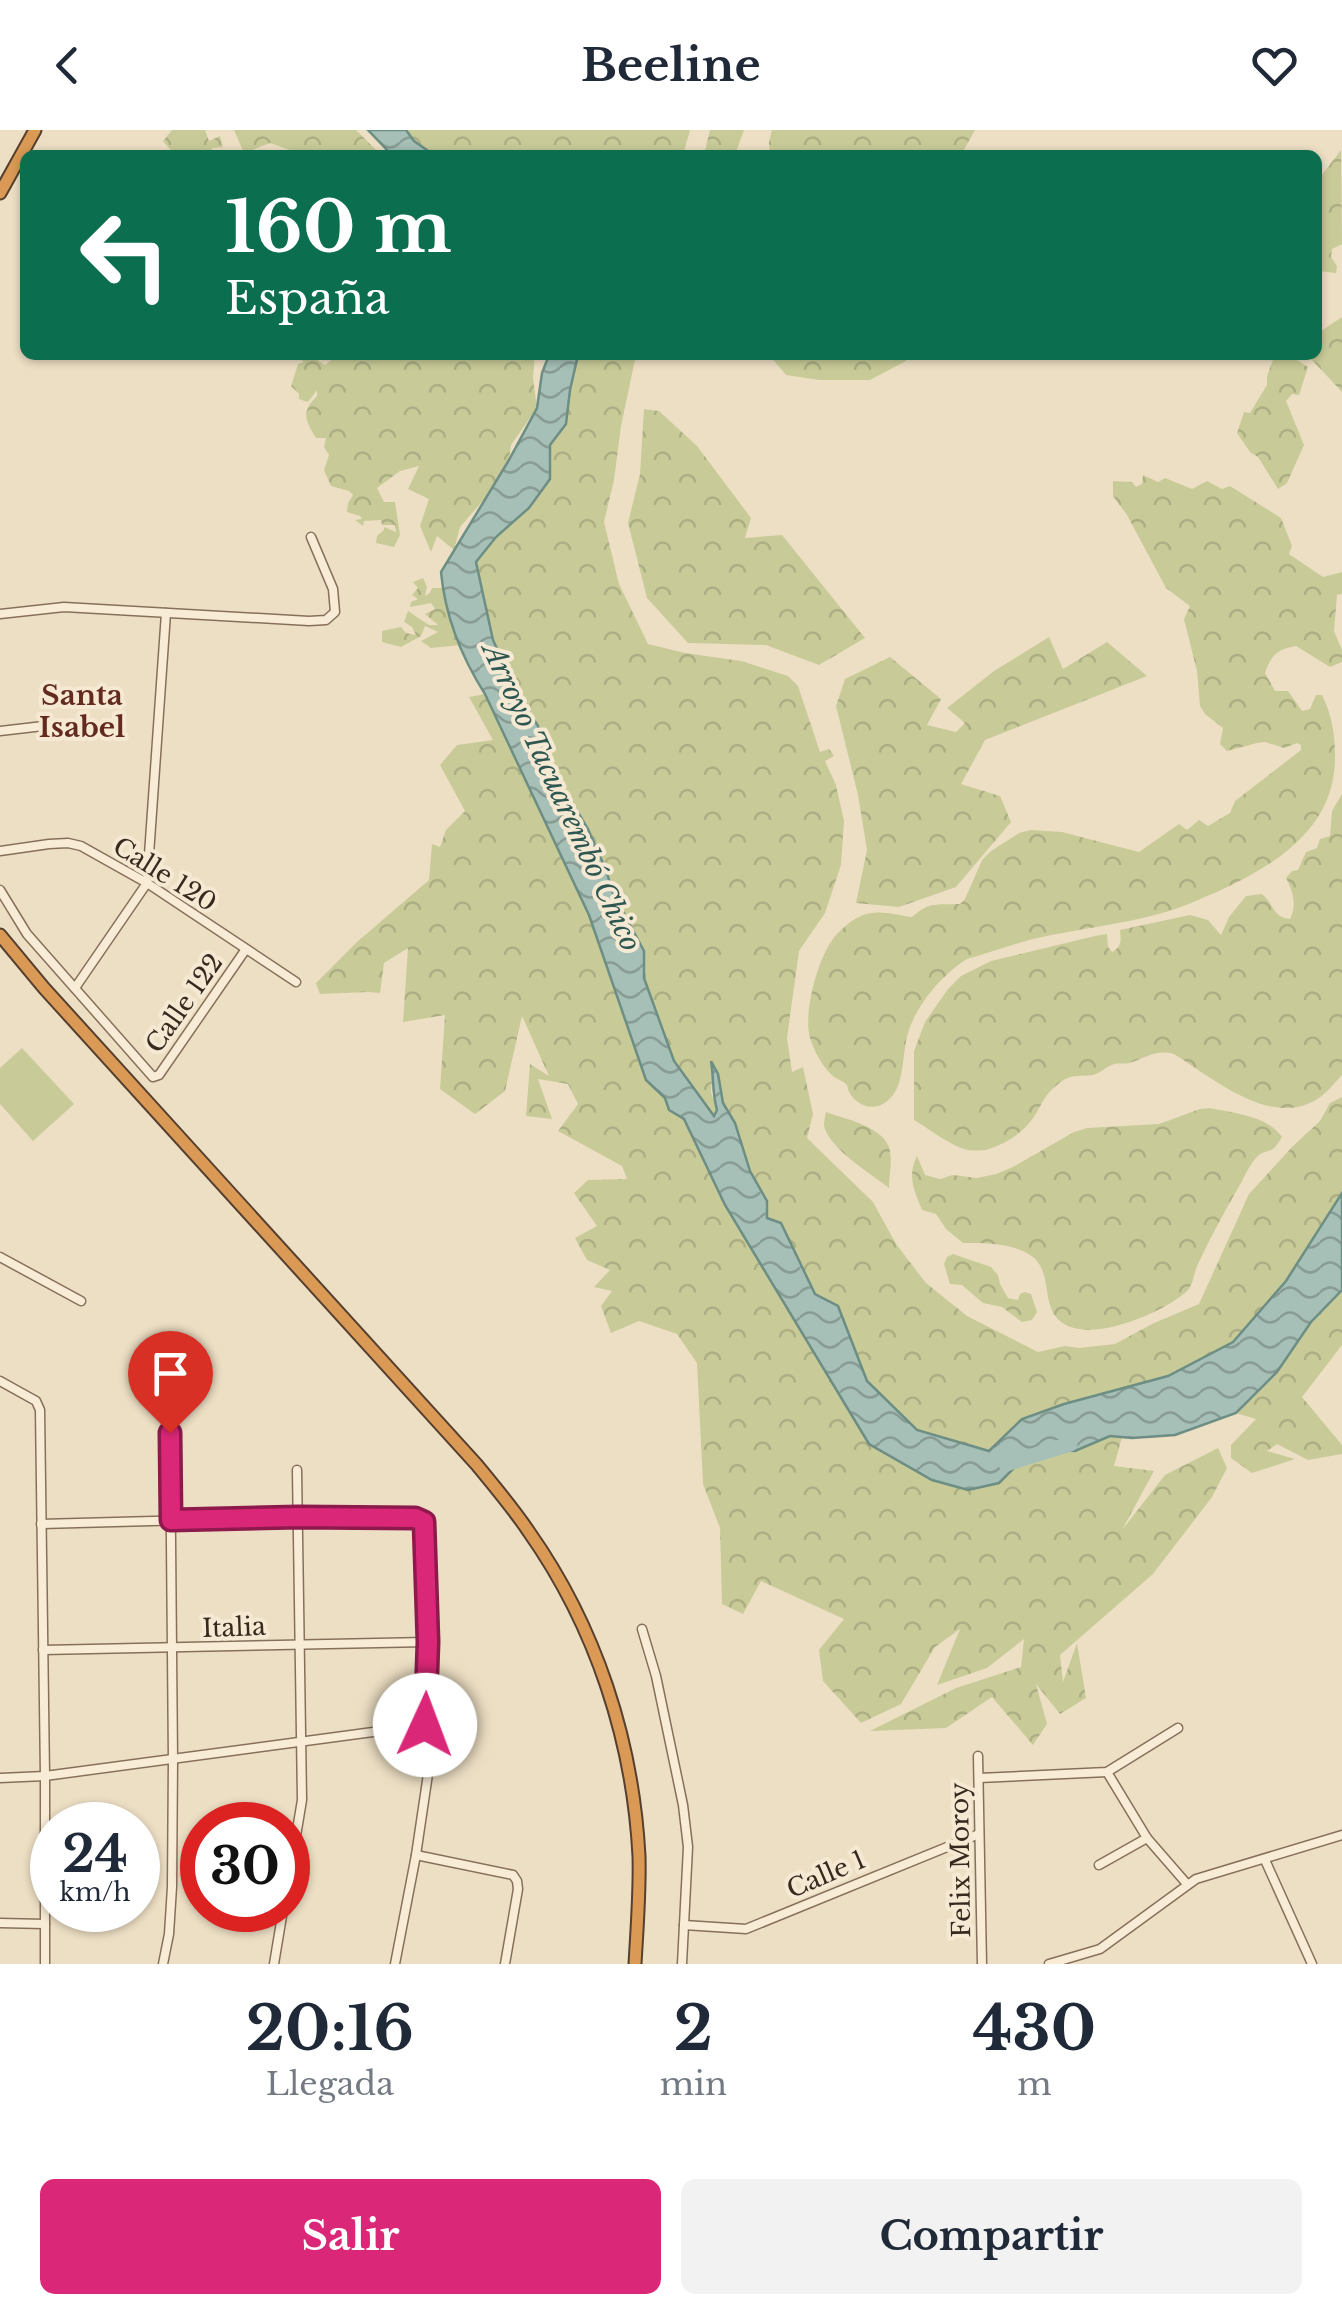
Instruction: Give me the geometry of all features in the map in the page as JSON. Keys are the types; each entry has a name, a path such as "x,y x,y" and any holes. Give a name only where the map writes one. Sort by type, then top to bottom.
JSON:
{"highway":[{"path":"0,193 20,157"},
{"path":"0,935 477,1465 543,1552 587,1635 608,1690 627,1760 639,1859 635,1964"}],"street":[{"path":"0,614 64,607 326,620 335,612 333,590 311,537"},
{"path":"0,890 27,934 75,988 147,883 166,613"},
{"path":"0,731 52,725"},
{"name":"Calle 120","path":"0,852 49,844 80,846 147,883 296,982"},
{"name":"Calle 122","path":"75,988 153,1077 159,1075 246,950"},
{"path":"0,1257 81,1301"},
{"path":"0,1381 36,1400 40,1410 45,1802"},
{"path":"163,1964 171,1913 170,1433"},
{"path":"297,1470 302,1802"},
{"path":"41,1524 298,1517 415,1518 424,1522 428,1774 395,1964"},
{"path":"642,1630 684,1805 688,1848 682,1964"},
{"name":"Italia","path":"43,1650 428,1642"},
{"path":"0,1778 45,1776 425,1725"},
{"path":"979,1778 1107,1772 1178,1728"},
{"name":"Felix Moroy","path":"978,1756 982,1964"},
{"path":"1107,1772 1147,1838 1187,1884"},
{"name":"Calle 1","path":"684,1925 746,1929 979,1834"},
{"path":"1049,1964 1100,1949 1187,1884 1204,1876 1342,1835"},
{"path":"1100,1865 1147,1838"},
{"path":"416,1856 512,1875 517,1881 505,1964"},
{"path":"1265,1860 1312,1964"},
{"path":"0,1923 30,1924"},
{"path":"44,1932 44,1964"},
{"path":"274,1964 279,1932"}],"green space":[{"path":"172,130 205,130 209,141 220,136 223,147 170,150 163,141"},
{"path":"234,130 356,130 376,150 290,150 270,143 243,150"},
{"path":"406,130 690,130 684,150 427,150"},
{"path":"710,130 744,130 737,150 705,150"},
{"path":"772,130 975,130 964,150 770,150"},
{"path":"1341,150 1342,244 1332,249 1331,257 1337,266 1336,273 1322,271 1322,175"},
{"path":"1342,317 1342,392 1312,360 1322,360 1322,330"},
{"path":"302,360 318,360 325,365 332,360 535,360 537,408 511,445 509,460 487,496 460,527 454,550 437,536 431,552 420,526 429,499 408,489 419,466 400,471 377,488 384,502 395,502 400,535 394,547 376,543 384,527 396,532 395,525 382,525 381,520 364,521 363,526 355,520 362,519 360,516 347,512 353,495 331,486 324,470 329,455 324,447 326,438 316,438 307,421 317,390 308,402 299,399 291,386 298,364 304,362"},
{"path":"577,360 635,360 604,522 619,584 648,644 741,661 788,676 798,686 820,752 829,749 834,756 825,761 836,785 844,821 841,865 825,913 799,951 787,1038 792,1072 803,1067 813,1114 807,1138 873,1202 896,1244 926,1283 967,1316 1038,1352 1065,1346 1115,1344 1199,1304 1249,1194 1320,1121 1330,1103 1342,1097 1342,1193 1286,1281 1233,1342 1168,1376 1022,1419 989,1451 917,1430 867,1381 838,1306 815,1294 782,1223 767,1218 767,1201 750,1171 735,1123 723,1103 713,1065 711,1092 717,1110 714,1117 674,1061 644,978 644,951 613,893 588,829 543,754 537,726 492,640 476,562 496,537 529,508 550,479 550,445 566,424"},
{"path":"773,360 906,361 870,380 819,380 786,375"},
{"path":"1273,360 1297,360 1308,367 1299,395 1292,394 1286,401 1304,445 1287,483 1278,489 1237,433 1244,412 1250,413 1267,385"},
{"path":"644,409 659,411 697,446 751,518 745,538 782,535 865,638 819,665 766,645 688,643 647,598 628,523 640,474"},
{"path":"1143,475 1158,482 1165,478 1192,489 1207,481 1222,489 1230,486 1281,518 1292,546 1289,554 1323,577 1342,572 1334,631 1342,662 1330,667 1296,646 1276,654 1265,673 1275,691 1288,691 1302,711 1310,709 1316,695 1322,695 1335,746 1333,779 1326,802 1315,822 1282,855 1219,891 1162,913 1033,939 967,959 940,981 918,1010 906,1040 896,1091 881,1105 863,1105 823,1064 808,1028 810,1002 821,962 833,939 848,924 872,913 912,917 929,906 960,904 982,860 1019,833 1062,832 1139,852 1179,824 1187,830 1199,820 1208,826 1230,813 1235,801 1301,750 1297,743 1284,748 1265,742 1227,751 1220,744 1223,728 1200,706 1197,671 1184,619 1190,606 1166,588 1113,496 1113,481 1132,482 1136,487 1142,484"},
{"path":"423,578 425,596 432,588 443,588 461,645 431,648 421,641 438,632 425,626 421,636 401,647 382,642 382,631 401,627 416,635 404,622 408,611 429,625 438,625 425,614 435,609 431,603 410,607 418,599 412,595 418,588 413,582"},
{"path":"1049,637 1063,669 1107,642 1147,676 985,740 961,784 1000,796 1011,822 956,887 899,907 856,903 867,850 836,706 845,679 890,657 941,699 927,725 956,732 965,723 947,708 994,671"},
{"path":"485,694 589,915 646,1080 665,1098 669,1110 684,1119 725,1205 869,1444 999,1483 1033,1449 1075,1451 1110,1436 1122,1437 1114,1466 1154,1471 1122,1530 1165,1475 1218,1448 1227,1468 1212,1497 1153,1574 1060,1655 1063,1682 1077,1643 1086,1698 1060,1714 1036,1684 1047,1724 1033,1745 992,1697 946,1728 870,1731 956,1688 1021,1667 1024,1639 987,1668 937,1685 960,1629 935,1647 901,1704 861,1723 823,1681 819,1650 844,1619 761,1581 743,1614 722,1604 720,1528 703,1484 697,1363 677,1334 639,1321 611,1333 601,1306 612,1291 594,1287 610,1270 587,1260 575,1238 597,1226 574,1193 588,1180 627,1179 622,1166 558,1131 578,1104 568,1084 538,1079 552,1119 526,1116 530,1064 549,1076 522,1016 505,1091 475,1114 440,1089 445,1015 403,1022 408,948 384,963 380,993 320,994 316,983 429,880 432,844 440,847 446,830 465,811 440,765 457,745 493,740 469,697"},
{"path":"1342,794 1342,1075 1322,1096 1301,1106 1263,1104 1225,1087 1174,1054 1162,1053 1114,1064 1093,1075 1066,1079 1047,1095 1025,1128 985,1150 961,1148 914,1120 914,1051 925,1022 961,976 991,961 1107,934 1112,952 1121,940 1120,930 1190,915 1208,920 1221,935 1246,896 1262,894 1276,913 1290,919 1293,898 1286,878 1298,870 1306,852 1317,848 1320,839 1330,836 1332,811"},
{"path":"22,1048 74,1104 33,1141 0,1104 0,1068"},
{"path":"1210,1108 1259,1120 1282,1137 1249,1167 1197,1265 1188,1290 1161,1308 1123,1324 1084,1330 1068,1326 1052,1310 1037,1261 1006,1246 963,1243 936,1214 922,1210 914,1189 912,1170 917,1156 925,1175 940,1179 953,1175 977,1178 1013,1167 1087,1128 1159,1124"},
{"path":"826,1112 862,1124 885,1140 891,1156 889,1188 835,1145 825,1129"},
{"path":"953,1254 991,1267 1008,1298 1018,1300 1020,1294 1031,1294 1037,1312 1032,1320 1022,1322 1002,1307 983,1303 962,1285 950,1284 944,1264"},
{"path":"1342,1290 1342,1345 1302,1397 1342,1445 1342,1454 1308,1460 1277,1444 1267,1451 1295,1459 1252,1473 1231,1458 1231,1445 1256,1419 1236,1413 1277,1372 1311,1322"}],"water":[{"path":"368,130 406,130 427,150 387,150"},
{"path":"547,360 577,360 566,424 550,445 550,479 529,508 496,537 476,562 493,640 538,726 543,754 588,829 613,893 644,951 644,978 674,1061 714,1116 717,1110 711,1061 750,1171 767,1201 767,1218 781,1223 815,1294 838,1306 867,1381 917,1430 989,1451 1022,1419 1168,1376 1233,1342 1286,1281 1342,1193 1342,1290 1311,1322 1277,1372 1236,1413 1175,1435 1110,1436 1075,1451 1033,1449 999,1483 968,1490 932,1480 869,1444 725,1205 684,1119 669,1110 665,1098 646,1080 589,915 469,666 451,620 441,572 537,408"}],"waterway":[{"name":"Arroyo Tacuarembó Chico","path":"1006,1464 1070,1444"}],"district":[{"name":"Santa Isabel","path":"82,711"}],"route":[{"path":"170,1433 171,1520 298,1517 415,1518 424,1522 428,1642 425,1725"}]}
